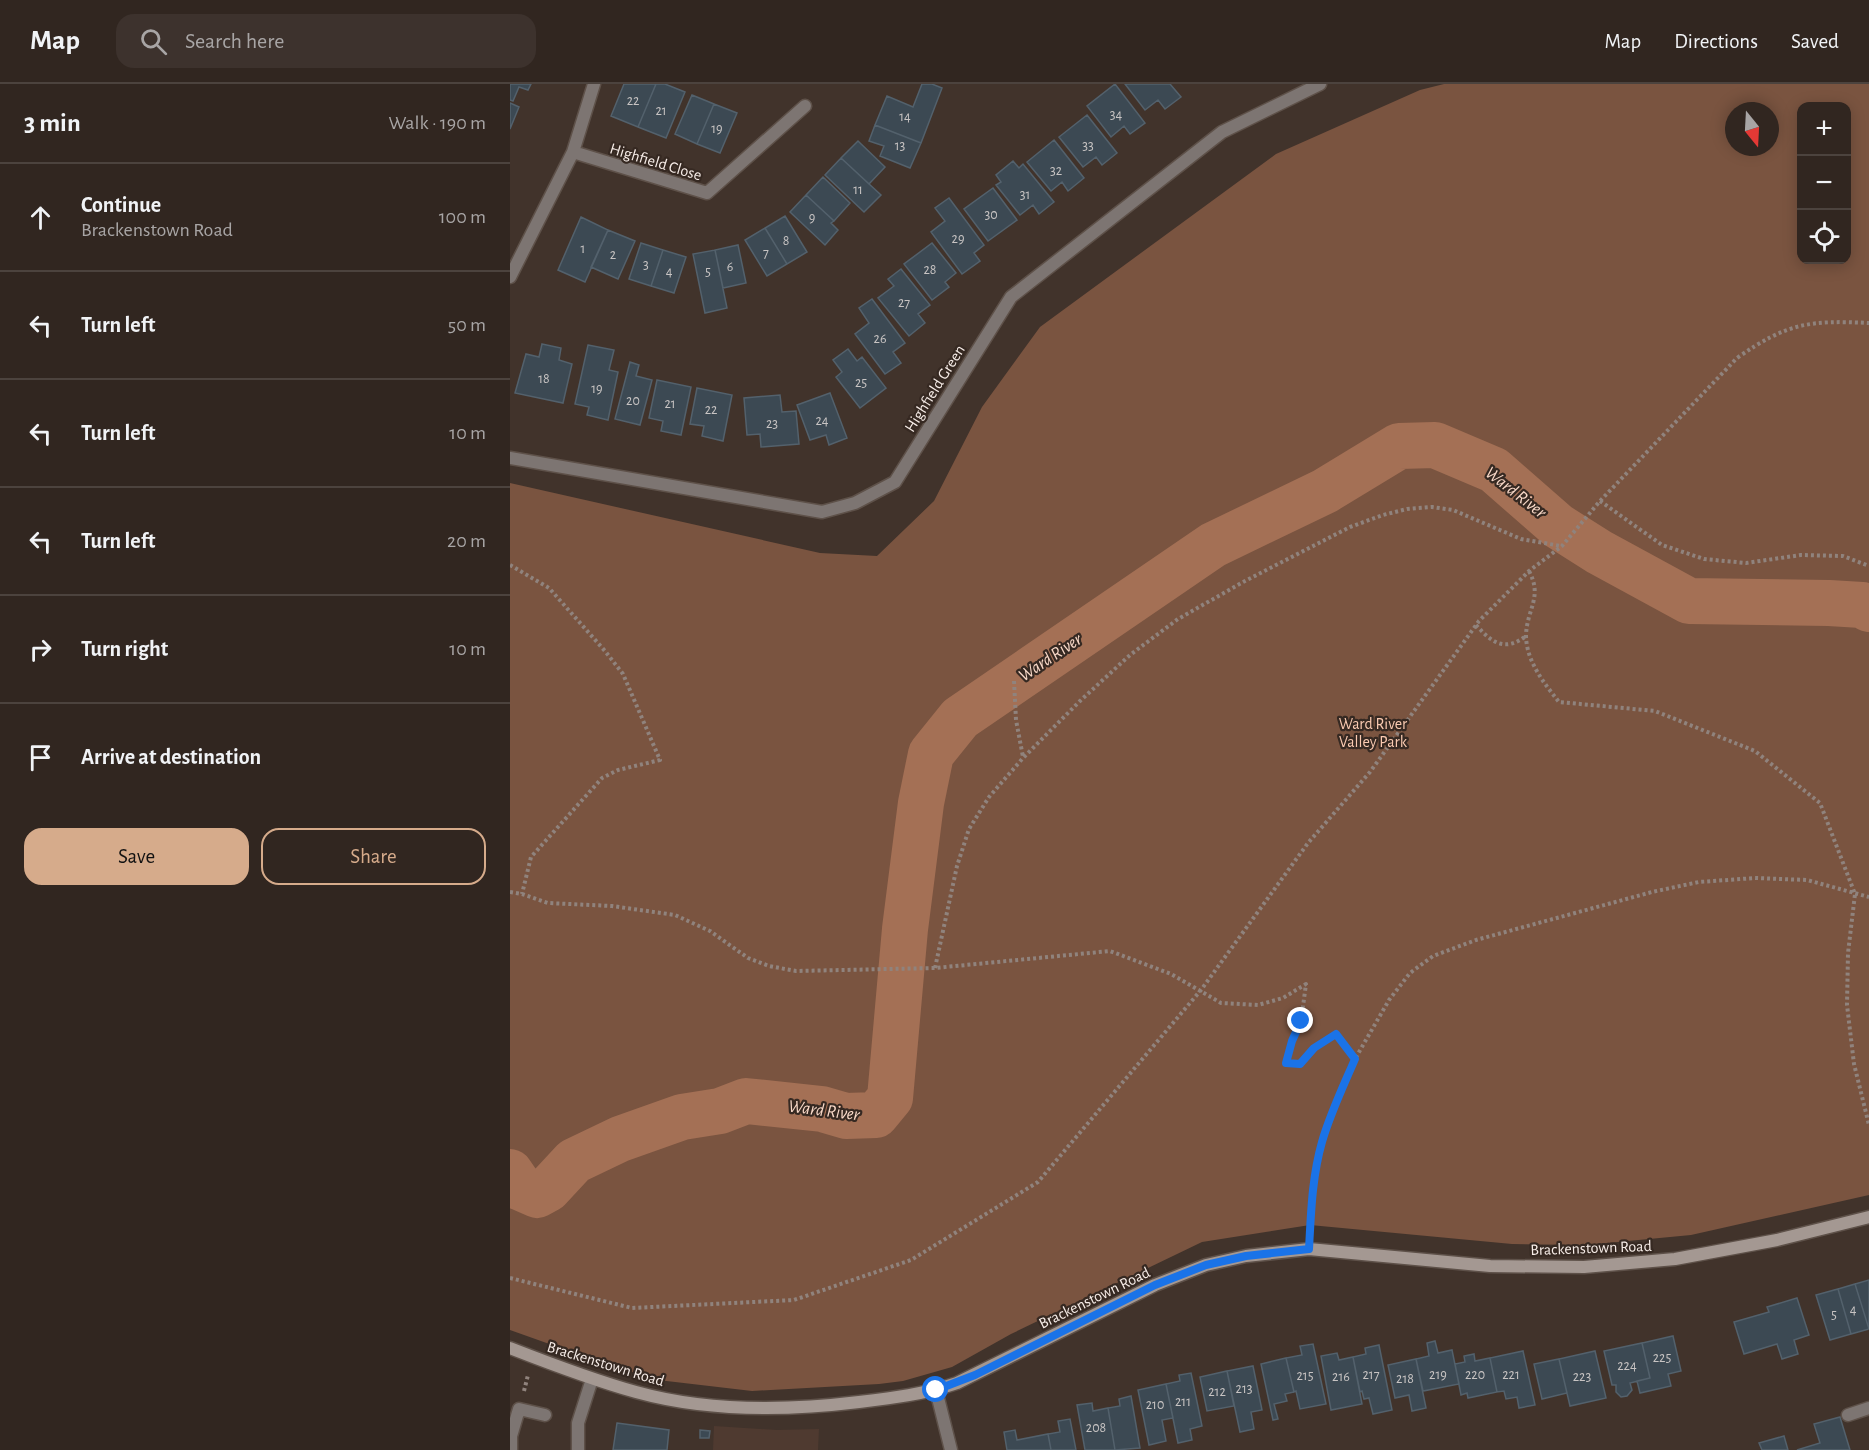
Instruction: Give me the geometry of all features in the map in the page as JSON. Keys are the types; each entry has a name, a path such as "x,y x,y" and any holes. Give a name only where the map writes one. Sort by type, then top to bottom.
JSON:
{"street":[{"path":"510,277 573,152 594,84"},
{"name":"Highfield Green","path":"510,458 822,512 855,503 895,482 1011,297 1222,132 1320,84"},
{"name":"Highfield Close","path":"573,152 707,194 805,105"},
{"name":"Brackenstown Road","path":"510,1348 592,1378 675,1401 737,1408 829,1405 936,1390 975,1375 1155,1285 1206,1265 1246,1256 1309,1249 1490,1266 1584,1267 1675,1259 1777,1240 1869,1217"},
{"path":"578,1450 578,1423 592,1378"},
{"path":"936,1390 951,1450"},
{"path":"1848,1415 1869,1408"},
{"path":"511,1450 511,1436 519,1409 545,1415"}],"path":[{"path":"510,1278 632,1308 794,1299 911,1260 1038,1182 1201,990 1308,843 1370,772 1476,625 1529,571 1562,546 1600,501 1737,358 1761,341 1788,328 1813,323 1869,322"},
{"path":"1600,501 1662,545 1704,559 1746,563 1801,555 1843,556 1869,566"},
{"path":"935,968 947,905 969,829 989,796 1023,758 1130,655 1178,619 1245,581 1350,527 1399,511 1432,507 1453,510 1521,539 1562,546"},
{"path":"510,565 549,588 623,674 660,760 618,770 602,778 531,857 522,894"},
{"path":"1529,571 1536,590 1526,636 1530,657 1542,680 1559,702 1655,711 1755,751 1820,803 1855,894 1848,953 1847,1005 1854,1064 1869,1125"},
{"path":"1476,625 1492,640 1504,645 1516,643 1526,636"},
{"path":"1014,681 1016,720 1023,758"},
{"path":"1309,1249 1314,1177 1333,1110 1355,1059 1389,1000 1410,973 1433,956 1476,940 1652,892 1699,882 1755,878 1807,880 1869,897"},
{"path":"510,892 548,903 612,906 675,915 710,931 748,958 769,966 796,971 935,968 1110,951 1171,974 1221,1003 1258,1005 1283,998 1306,984 1301,1021 1286,1063 1300,1064 1314,1048 1336,1034 1355,1059"},
{"path":"526,1384 528,1375"}],"shaded area":[{"path":"714,1426 777,1430 819,1429 818,1450 713,1450"}],"green space":[{"name":"Ward River Valley Park","path":"1444,84 1869,84 1869,1195 1691,1235 1586,1245 1512,1244 1310,1225 1202,1242 1011,1334 952,1367 903,1381 879,1384 752,1391 658,1380 510,1330 510,483 820,553 877,556 934,501 982,407 1040,327 1276,154 1420,90"}],"building":[{"path":"510,84 531,84 528,90 519,87 513,101 510,100"},
{"path":"624,84 656,84 638,127 611,116"},
{"path":"656,84 665,84 685,92 666,138 638,127"},
{"path":"922,84 932,84 942,88 921,143 875,125 887,96 913,107"},
{"path":"1115,84 1145,123 1130,134 1124,126 1111,137 1087,106"},
{"path":"1125,84 1170,84 1181,97 1165,109 1158,100 1145,110"},
{"path":"692,95 714,104 697,144 675,134"},
{"path":"510,103 519,107 510,129"},
{"path":"714,104 737,113 720,153 697,144"},
{"path":"1087,115 1117,153 1102,165 1096,157 1083,167 1059,137"},
{"path":"875,125 921,143 910,168 880,156 884,146 869,141"},
{"path":"1054,140 1084,178 1068,191 1062,182 1051,191 1027,162"},
{"path":"858,141 885,167 869,184 841,158"},
{"path":"841,158 881,195 864,212 825,175"},
{"path":"1013,161 1019,168 1023,164 1054,202 1039,214 1033,205 1020,215 996,185 1001,182 996,175"},
{"path":"823,177 850,203 834,221 806,195"},
{"path":"993,188 1017,220 988,241 964,209"},
{"path":"806,195 834,221 831,223 838,230 825,245 790,212"},
{"path":"949,198 984,245 974,253 980,261 962,274 931,232 945,221 935,208"},
{"path":"785,216 807,252 787,264 765,228"},
{"path":"581,217 608,230 585,282 558,270"},
{"path":"765,228 787,264 767,276 745,240"},
{"path":"608,230 635,241 618,279 591,267"},
{"path":"641,243 663,250 651,286 629,279"},
{"path":"932,243 956,273 945,282 949,287 932,300 904,264"},
{"path":"738,245 746,283 723,288 715,250"},
{"path":"663,250 686,257 674,293 651,286"},
{"path":"715,250 727,308 705,313 693,254"},
{"path":"901,269 930,305 918,314 925,323 909,336 878,298 894,286 888,279"},
{"path":"872,299 905,343 893,352 901,363 885,374 855,334 869,323 859,308"},
{"path":"542,344 561,348 559,360 572,364 563,403 515,393 526,354 539,357"},
{"path":"588,345 614,350 609,370 618,372 608,420 587,415 589,407 575,404"},
{"path":"848,349 857,361 862,357 886,388 860,408 836,377 842,372 833,360"},
{"path":"630,362 639,365 636,376 652,380 640,425 615,419"},
{"path":"657,380 691,387 681,435 661,431 663,421 649,418"},
{"path":"697,388 732,395 723,441 702,436 704,426 690,424"},
{"path":"830,393 847,438 829,445 826,435 810,440 797,405"},
{"path":"780,395 782,412 796,411 799,444 761,447 760,434 747,435 744,398"},
{"path":"1869,1280 1869,1329 1855,1284"},
{"path":"1855,1284 1869,1329 1851,1334 1838,1289"},
{"path":"1838,1289 1851,1334 1830,1340 1816,1295"},
{"path":"1797,1298 1809,1335 1794,1340 1798,1354 1782,1359 1777,1344 1744,1354 1734,1322 1769,1312 1767,1307"},
{"path":"1673,1336 1681,1371 1668,1374 1671,1386 1640,1393 1637,1381 1650,1378 1642,1343"},
{"path":"1435,1341 1438,1353 1452,1350 1459,1384 1423,1391 1416,1359 1429,1356 1427,1343"},
{"path":"1642,1343 1650,1378 1630,1383 1632,1390 1627,1396 1621,1397 1616,1392 1616,1385 1612,1385 1604,1351"},
{"path":"1313,1344 1326,1404 1300,1409 1286,1358 1302,1355 1300,1346"},
{"path":"1379,1345 1392,1410 1373,1414 1369,1398 1364,1399 1362,1391 1360,1392 1353,1357 1366,1354 1365,1348"},
{"path":"1523,1351 1535,1405 1519,1408 1517,1397 1506,1399 1504,1391 1497,1392 1490,1358"},
{"path":"1595,1351 1606,1398 1570,1406 1559,1359"},
{"path":"1337,1353 1339,1360 1353,1357 1362,1404 1331,1410 1321,1356"},
{"path":"1474,1354 1475,1361 1490,1358 1497,1392 1468,1398 1467,1393 1461,1395 1455,1364 1465,1362 1464,1356"},
{"path":"1286,1358 1294,1392 1285,1394 1287,1401 1274,1404 1278,1419 1273,1420 1261,1364"},
{"path":"1416,1359 1426,1408 1412,1411 1409,1395 1395,1398 1388,1365"},
{"path":"1559,1359 1567,1393 1542,1399 1534,1364"},
{"path":"1253,1366 1262,1410 1251,1412 1254,1429 1240,1432 1227,1371"},
{"path":"1227,1371 1234,1406 1207,1411 1200,1377"},
{"path":"1191,1373 1202,1426 1190,1429 1192,1440 1178,1443 1166,1384 1180,1381 1179,1375"},
{"path":"1166,1384 1173,1418 1162,1420 1166,1441 1149,1445 1138,1390"},
{"path":"1131,1396 1140,1448 1115,1450 1108,1408 1120,1406 1119,1399"},
{"path":"1092,1403 1093,1411 1108,1408 1115,1450 1085,1450 1077,1405"},
{"path":"1840,1417 1850,1450 1797,1450 1820,1443 1814,1424"},
{"path":"1070,1419 1076,1450 1051,1450 1048,1434 1060,1432 1058,1421"},
{"path":"617,1423 669,1430 667,1450 613,1450"},
{"path":"700,1430 710,1431 709,1438 700,1438"},
{"path":"1015,1430 1017,1440 1048,1434 1051,1450 1007,1450 1004,1432"},
{"path":"1784,1436 1788,1450 1762,1450 1759,1443"}],"waterway":[{"name":"Ward River","path":"510,1172 521,1188 537,1195 548,1189 574,1161 620,1139 682,1117 720,1111 746,1101 822,1109 846,1116 876,1115 890,1098 905,929 921,803 931,754 960,718 1213,545 1325,491 1399,446 1435,445 1494,470 1558,526 1599,552 1689,601 1829,603 1862,605 1869,609"}],"route":[{"path":"936,1390 975,1375 1155,1285 1206,1265 1246,1256 1309,1249 1314,1177 1322,1143 1333,1110 1355,1059 1336,1034 1314,1048 1300,1064 1286,1063 1301,1021"}]}
